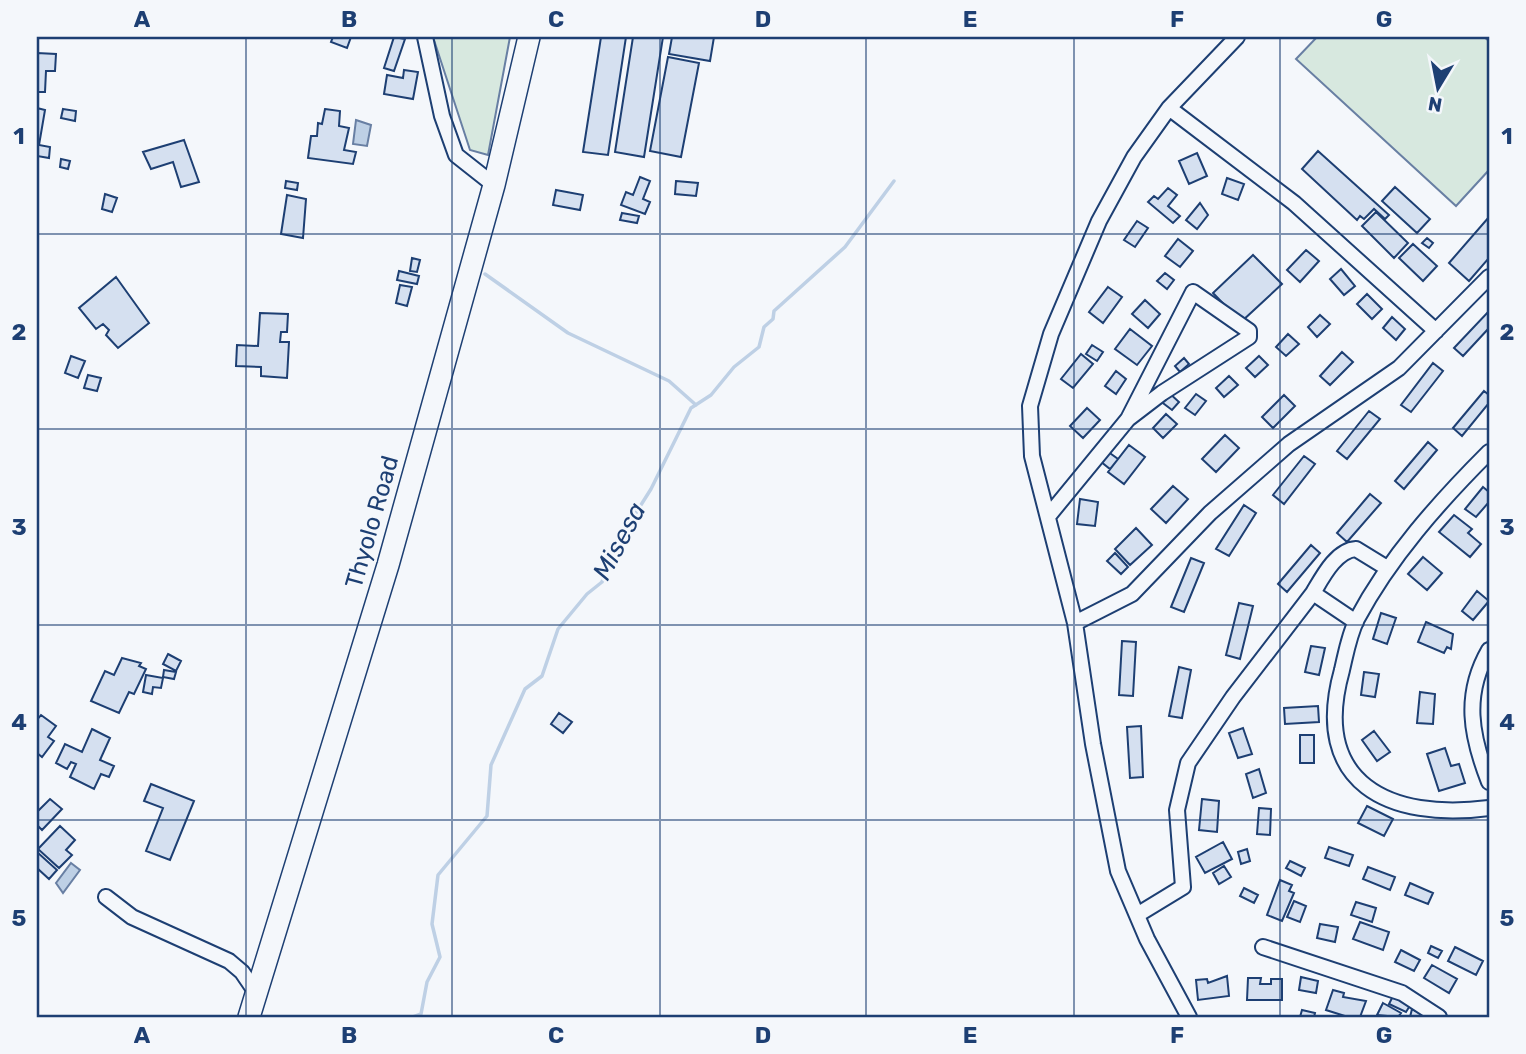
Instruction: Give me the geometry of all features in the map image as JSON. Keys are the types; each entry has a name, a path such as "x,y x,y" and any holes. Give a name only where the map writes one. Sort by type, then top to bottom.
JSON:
{"highway":[{"name":"Thyolo Road","path":"249,1017 388,565 494,185 529,37"}],"street":[{"path":"425,37 442,116 456,155 494,185"},
{"path":"1189,1017 1137,915 1118,871 1104,805 1075,623 1032,456 1029,424 1030,406 1042,360 1099,221 1133,157 1169,108 1237,37"},
{"path":"1169,108 1294,203 1436,331"},
{"path":"1075,623 1132,594 1210,513 1275,456 1399,368 1489,277"},
{"path":"1049,514 1128,419 1193,293 1249,331 1249,337 1162,393 1128,419"},
{"path":"1489,452 1387,568 1356,622 1335,703 1338,743 1343,759 1369,790 1396,804 1451,812 1489,808"},
{"path":"1137,915 1183,887 1177,810 1188,763 1233,697 1330,567 1350,549 1356,549 1387,568"},
{"path":"1312,593 1356,622"},
{"path":"1489,650 1479,670 1471,708 1489,782"},
{"path":"106,897 132,917 229,961 242,972 257,994"},
{"path":"1263,947 1402,993 1439,1017"}],"shaded area":[{"path":"433,37 510,37 488,155 470,150"},
{"path":"1317,37 1484,37 1489,41 1489,170 1456,206 1296,59"}],"water":[{"path":"356,120 371,125 367,146 353,144"},
{"path":"71,863 80,870 63,893 56,883"}],"building":[{"path":"333,37 351,37 347,48 331,42"},
{"path":"394,37 405,39 394,71 384,68"},
{"path":"601,37 626,37 608,155 583,152"},
{"path":"633,37 663,37 644,157 615,152"},
{"path":"672,37 714,37 710,61 669,54"},
{"path":"37,53 56,54 55,71 46,71 45,92 37,92"},
{"path":"668,57 699,63 681,157 650,151"},
{"path":"404,70 418,72 413,99 384,94 387,75 403,78"},
{"path":"37,108 45,110 39,145 50,147 49,158 37,156"},
{"path":"63,109 76,111 75,121 61,118"},
{"path":"325,109 340,111 339,126 349,128 344,150 356,152 353,164 308,158 311,136 317,136 318,123 322,124"},
{"path":"184,140 199,182 181,187 173,162 151,169 143,152"},
{"path":"1318,151 1389,215 1385,219 1374,209 1364,219 1360,216 1357,220 1302,169"},
{"path":"1197,153 1207,176 1189,184 1179,161"},
{"path":"61,159 70,161 68,169 60,167"},
{"path":"640,177 650,181 643,199 650,202 645,214 621,205 626,192 633,195"},
{"path":"1227,178 1244,184 1238,200 1222,194"},
{"path":"286,181 298,183 297,190 285,188"},
{"path":"676,181 698,183 696,196 675,194"},
{"path":"1395,187 1430,219 1417,233 1382,201"},
{"path":"1168,188 1177,195 1168,206 1180,216 1173,223 1148,202 1154,196 1158,199"},
{"path":"556,190 583,195 580,210 553,205"},
{"path":"105,194 117,198 112,212 102,209"},
{"path":"287,195 306,199 303,238 281,234"},
{"path":"1200,203 1208,215 1197,229 1186,220"},
{"path":"1376,212 1408,243 1394,258 1362,226"},
{"path":"622,213 639,216 637,223 620,220"},
{"path":"1489,217 1489,258 1469,281 1449,263"},
{"path":"1137,221 1148,228 1135,247 1124,240"},
{"path":"1427,238 1433,243 1429,248 1422,243"},
{"path":"1178,239 1193,251 1180,267 1165,256"},
{"path":"1413,244 1437,266 1423,281 1399,258"},
{"path":"1306,250 1319,261 1300,282 1287,270"},
{"path":"1253,255 1282,284 1241,322 1213,293"},
{"path":"412,258 420,260 417,272 410,271"},
{"path":"1341,269 1355,286 1344,295 1330,279"},
{"path":"399,271 419,276 417,284 397,280"},
{"path":"1165,273 1174,280 1167,289 1157,281"},
{"path":"116,277 149,323 118,348 106,335 109,330 103,324 96,329 79,308"},
{"path":"400,285 412,287 407,306 396,303"},
{"path":"1108,287 1122,297 1103,323 1089,312"},
{"path":"1367,294 1382,309 1372,319 1357,304"},
{"path":"1145,300 1160,314 1148,328 1132,314"},
{"path":"1489,311 1489,328 1463,356 1454,348"},
{"path":"260,313 288,314 287,332 281,332 280,342 289,342 287,378 261,376 261,367 236,366 237,345 258,346"},
{"path":"1320,315 1330,324 1317,337 1308,327"},
{"path":"1392,317 1405,329 1396,340 1383,328"},
{"path":"1130,329 1152,346 1137,365 1115,349"},
{"path":"1288,334 1299,344 1286,356 1276,347"},
{"path":"1092,345 1103,352 1097,361 1086,354"},
{"path":"1342,352 1353,362 1330,385 1320,376"},
{"path":"1081,354 1093,364 1073,388 1061,379"},
{"path":"71,356 85,361 78,378 65,373"},
{"path":"1259,356 1268,365 1255,377 1246,368"},
{"path":"1184,358 1189,364 1180,372 1175,366"},
{"path":"1433,363 1443,371 1411,412 1401,405"},
{"path":"1116,371 1126,379 1116,394 1105,386"},
{"path":"88,375 101,378 97,391 84,388"},
{"path":"1229,376 1238,385 1224,397 1216,388"},
{"path":"1167,391 1179,402 1172,410 1159,400"},
{"path":"1484,391 1489,395 1489,403 1462,436 1453,428"},
{"path":"1196,394 1206,401 1195,415 1185,408"},
{"path":"1284,395 1295,406 1273,428 1262,417"},
{"path":"1087,408 1100,420 1083,438 1070,426"},
{"path":"1369,411 1380,419 1347,459 1337,451"},
{"path":"1166,414 1177,424 1163,438 1153,428"},
{"path":"1225,435 1239,448 1216,472 1202,459"},
{"path":"1428,442 1437,450 1404,489 1395,481"},
{"path":"1129,445 1145,457 1124,484 1108,472"},
{"path":"1107,451 1118,459 1110,469 1100,461"},
{"path":"1304,456 1315,464 1284,504 1273,495"},
{"path":"1173,486 1188,499 1166,523 1151,509"},
{"path":"1483,487 1489,492 1489,502 1476,517 1465,509"},
{"path":"1370,494 1381,503 1347,542 1337,533"},
{"path":"1080,499 1098,502 1095,526 1077,524"},
{"path":"1244,505 1256,513 1229,556 1216,549"},
{"path":"1454,515 1472,529 1468,533 1481,544 1470,557 1439,532"},
{"path":"1136,528 1152,545 1130,565 1115,549"},
{"path":"1311,545 1320,553 1287,592 1278,584"},
{"path":"1115,553 1128,567 1121,574 1107,561"},
{"path":"1423,557 1442,573 1427,590 1408,574"},
{"path":"1191,558 1204,563 1184,612 1171,607"},
{"path":"1477,591 1489,601 1473,620 1462,611"},
{"path":"1239,603 1253,606 1240,659 1226,655"},
{"path":"1381,613 1396,618 1387,644 1373,639"},
{"path":"1426,622 1453,634 1451,649 1447,647 1444,653 1418,642"},
{"path":"1122,641 1136,642 1133,696 1119,695"},
{"path":"1311,646 1325,648 1319,675 1305,672"},
{"path":"168,654 181,661 176,671 163,664"},
{"path":"122,658 141,663 139,666 146,669 134,694 129,692 119,713 91,701 105,671 114,675"},
{"path":"1179,667 1191,670 1182,718 1169,716"},
{"path":"164,670 176,672 174,679 163,677"},
{"path":"1364,672 1379,674 1375,697 1361,695"},
{"path":"146,675 163,678 161,688 153,687 152,694 143,692"},
{"path":"1420,692 1435,694 1433,724 1417,723"},
{"path":"1318,706 1319,722 1285,724 1284,708"},
{"path":"559,713 572,722 563,733 551,724"},
{"path":"41,715 56,726 48,737 54,741 42,757 37,753 37,720"},
{"path":"1141,726 1143,777 1130,778 1127,727"},
{"path":"1243,728 1252,754 1238,758 1229,733"},
{"path":"92,729 110,738 100,760 114,766 109,777 101,774 94,789 70,777 76,764 71,762 67,769 56,763 65,744 82,752"},
{"path":"1374,731 1390,752 1377,761 1362,740"},
{"path":"1300,735 1314,735 1314,763 1300,763"},
{"path":"1445,748 1451,766 1459,764 1465,783 1439,791 1427,754"},
{"path":"1259,769 1266,793 1253,798 1246,774"},
{"path":"151,784 194,801 170,860 146,851 163,808 144,801"},
{"path":"50,799 62,809 42,830 37,825 37,812"},
{"path":"1202,799 1219,801 1217,832 1199,830"},
{"path":"1367,806 1393,819 1384,836 1358,823"},
{"path":"1259,808 1271,809 1270,835 1257,834"},
{"path":"60,826 75,840 66,850 72,855 59,868 38,849"},
{"path":"1223,842 1232,859 1205,873 1196,857"},
{"path":"1329,847 1353,855 1349,866 1325,858"},
{"path":"1247,849 1250,861 1241,864 1238,852"},
{"path":"37,852 57,870 49,879 37,868"},
{"path":"1290,861 1305,868 1301,876 1286,868"},
{"path":"1224,866 1231,877 1219,884 1213,873"},
{"path":"1368,867 1395,877 1390,890 1363,879"},
{"path":"1280,880 1292,885 1289,891 1294,893 1282,921 1267,915"},
{"path":"1410,883 1433,893 1428,904 1405,895"},
{"path":"1244,888 1258,895 1254,903 1240,896"},
{"path":"1294,901 1306,906 1300,922 1287,917"},
{"path":"1356,902 1376,908 1372,922 1351,915"},
{"path":"1360,922 1389,932 1383,950 1353,939"},
{"path":"1320,924 1338,927 1335,942 1317,938"},
{"path":"1431,946 1442,951 1438,958 1428,953"},
{"path":"1455,947 1483,961 1476,975 1448,961"},
{"path":"1401,950 1420,960 1414,971 1395,962"},
{"path":"1432,965 1457,979 1449,993 1424,978"},
{"path":"1227,976 1229,996 1198,1000 1196,980 1207,979 1208,983"},
{"path":"1301,977 1318,981 1316,993 1299,990"},
{"path":"1248,978 1261,978 1260,984 1271,984 1271,979 1282,979 1282,1000 1247,1000"},
{"path":"1333,990 1344,993 1343,997 1366,1001 1360,1017 1348,1017 1326,1010"},
{"path":"1393,996 1411,1004 1406,1012 1389,1004"},
{"path":"1383,1003 1401,1013 1398,1017 1377,1015"},
{"path":"1412,1009 1428,1017 1410,1017"},
{"path":"1302,1010 1315,1013 1314,1017 1300,1017"}],"waterway":[{"name":"Misesa","path":"413,1017 421,1014 427,982 440,957 432,924 438,875 487,816 491,765 525,689 542,676 558,629 587,594 602,582 617,543 651,489 691,408 711,395 734,367 759,347 764,327 773,319 774,311 845,247 894,181"},
{"path":"485,274 568,333 669,381 696,405"}]}
